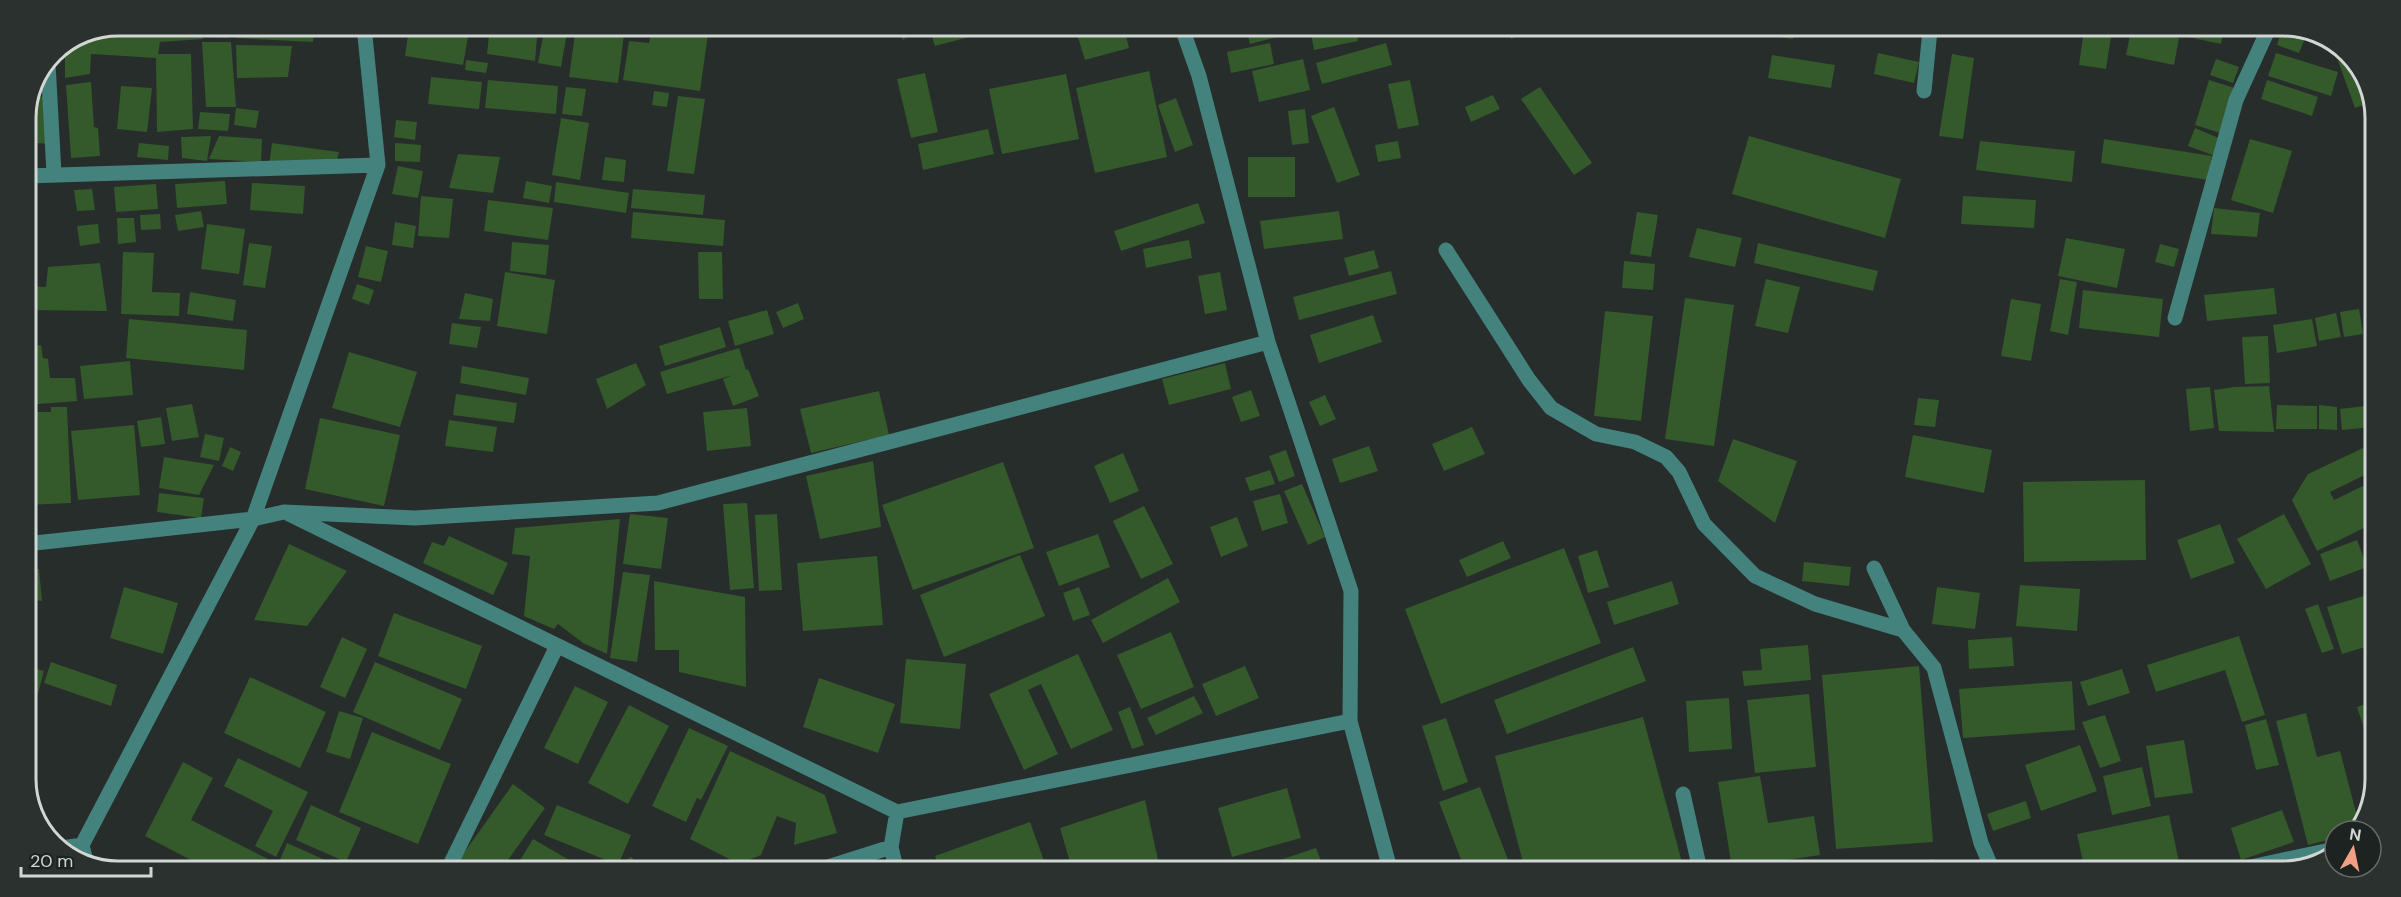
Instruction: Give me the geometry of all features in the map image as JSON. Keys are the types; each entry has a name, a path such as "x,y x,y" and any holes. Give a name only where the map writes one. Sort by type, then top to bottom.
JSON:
{"street":[{"path":"84,853 82,845 253,519 378,165 365,36"},
{"path":"1185,36 1199,76 1268,342 1351,591 1350,721 1388,861"},
{"path":"1924,92 1929,36"},
{"path":"2175,318 2236,100 2265,36"},
{"path":"49,75 54,174"},
{"path":"36,175 378,165"},
{"path":"1446,250 1529,380 1551,408 1596,434 1635,442 1666,457 1679,472 1704,524 1755,576 1815,604 1903,630"},
{"path":"36,543 253,519 284,512 415,518 658,503 1268,342"},
{"path":"284,512 897,812 1350,721"},
{"path":"1874,568 1903,630 1934,668 1981,843 1989,861"},
{"path":"452,861 557,646"},
{"path":"1683,794 1698,861"},
{"path":"894,861 891,847 897,812"},
{"path":"72,847 82,845"},
{"path":"847,861 891,847"},
{"path":"2279,861 2318,853"}],"building":[{"path":"118,36 203,36 203,39 160,42 158,54 191,54 193,129 157,132 156,58 91,54 90,74 65,78 65,56 87,42"},
{"path":"206,36 228,36 228,38"},
{"path":"235,36 314,36 313,42 235,38"},
{"path":"408,36 468,37 463,65 405,56"},
{"path":"489,36 537,36 535,61 487,54"},
{"path":"543,36 566,36 561,67 538,63"},
{"path":"575,36 624,36 618,83 569,77"},
{"path":"650,36 708,36 700,91 623,80 629,41 649,43"},
{"path":"932,36 973,36 935,46"},
{"path":"1078,36 1126,36 1129,48 1085,60"},
{"path":"1248,36 1281,36 1250,44"},
{"path":"1311,36 1357,36 1358,41 1314,50"},
{"path":"1772,36 1794,36 1793,39"},
{"path":"2083,36 2111,36 2106,69 2079,65"},
{"path":"2130,36 2179,38 2174,65 2126,55"},
{"path":"2184,36 2223,36 2221,44"},
{"path":"2280,36 2305,39 2299,53 2277,45"},
{"path":"202,42 231,42 236,107 206,107"},
{"path":"1270,43 1274,64 1231,73 1227,52"},
{"path":"1386,43 1392,65 1322,84 1316,63"},
{"path":"236,45 292,46 288,77 237,78"},
{"path":"1878,53 1919,62 1914,83 1874,74"},
{"path":"2276,53 2338,72 2331,96 2268,76"},
{"path":"1952,54 1974,58 1963,139 1939,136"},
{"path":"1772,55 1835,65 1831,88 1768,78"},
{"path":"2336,56 2348,68 2359,87 2364,105 2355,108"},
{"path":"1303,59 1310,90 1259,102 1252,71"},
{"path":"2216,59 2239,67 2233,83 2210,75"},
{"path":"466,60 488,63 486,73 465,70"},
{"path":"1149,71 1167,157 1095,173 1076,88"},
{"path":"925,73 938,132 911,138 897,79"},
{"path":"1066,74 1079,139 1002,154 989,89"},
{"path":"431,77 482,82 479,109 428,104"},
{"path":"488,80 558,86 556,114 485,108"},
{"path":"1410,80 1419,125 1398,129 1388,84"},
{"path":"2209,80 2235,88 2220,133 2195,125"},
{"path":"2267,80 2318,97 2312,116 2261,99"},
{"path":"91,82 94,127 98,128 100,156 71,158 66,85"},
{"path":"121,86 152,88 147,132 117,129"},
{"path":"566,87 586,89 582,116 562,114"},
{"path":"1540,87 1592,163 1574,175 1521,99"},
{"path":"654,91 669,93 667,107 652,105"},
{"path":"1493,95 1500,109 1471,122 1465,107"},
{"path":"678,96 705,99 694,174 667,171"},
{"path":"39,97 43,97 47,144 36,143 36,118"},
{"path":"1176,98 1193,145 1175,152 1158,105"},
{"path":"1334,107 1360,175 1337,183 1311,116"},
{"path":"236,108 259,111 256,128 234,125"},
{"path":"1305,109 1309,143 1292,145 1288,111"},
{"path":"200,112 230,114 228,131 198,129"},
{"path":"561,118 589,123 580,180 552,175"},
{"path":"396,120 417,122 415,140 394,137"},
{"path":"2195,128 2221,139 2215,156 2188,146"},
{"path":"988,129 994,154 923,170 918,144"},
{"path":"211,136 207,161 182,158 181,137"},
{"path":"219,136 262,139 261,162 209,159"},
{"path":"1749,136 1901,179 1885,238 1732,194"},
{"path":"2104,139 2212,156 2208,180 2101,163"},
{"path":"2250,139 2292,151 2273,213 2231,200"},
{"path":"1398,141 1401,158 1378,162 1375,145"},
{"path":"1980,141 2075,151 2072,182 1976,170"},
{"path":"139,143 169,146 168,160 137,157"},
{"path":"272,143 339,152 336,164 269,165"},
{"path":"395,143 421,145 420,162 395,161"},
{"path":"458,154 500,157 493,193 449,188"},
{"path":"605,157 626,160 624,182 602,180"},
{"path":"1248,157 1295,157 1295,197 1248,197"},
{"path":"398,166 423,171 418,198 392,194"},
{"path":"225,181 227,204 177,208 175,184"},
{"path":"526,181 552,186 549,203 523,198"},
{"path":"556,182 629,193 626,213 554,202"},
{"path":"252,183 305,186 303,214 250,210"},
{"path":"156,184 158,209 116,212 114,187"},
{"path":"92,189 95,210 77,211 74,190"},
{"path":"633,189 705,195 703,215 631,208"},
{"path":"421,196 453,199 449,238 418,236"},
{"path":"1963,196 2036,200 2034,228 1961,224"},
{"path":"488,200 553,208 548,240 484,231"},
{"path":"1198,203 1205,223 1121,251 1114,231"},
{"path":"2214,208 2260,213 2257,237 2211,234"},
{"path":"201,211 204,227 178,231 175,215"},
{"path":"1339,211 1343,239 1264,249 1260,221"},
{"path":"633,212 725,220 723,246 631,238"},
{"path":"1637,212 1658,215 1651,257 1630,254"},
{"path":"160,214 161,229 141,230 140,215"},
{"path":"117,218 134,218 136,242 118,244"},
{"path":"395,222 416,226 413,248 392,245"},
{"path":"98,224 100,243 80,246 77,226"},
{"path":"207,224 245,229 239,274 201,269"},
{"path":"1697,228 1742,238 1735,267 1689,257"},
{"path":"2066,238 2125,249 2117,288 2058,276"},
{"path":"1189,240 1192,258 1146,268 1143,249"},
{"path":"512,242 549,245 546,275 510,271"},
{"path":"249,243 272,246 265,288 243,285"},
{"path":"1758,243 1878,271 1873,291 1754,263"},
{"path":"2160,244 2179,249 2174,267 2155,262"},
{"path":"366,246 388,251 381,282 358,277"},
{"path":"1374,250 1379,268 1349,276 1344,258"},
{"path":"123,252 154,253 152,292 180,293 179,316 121,314"},
{"path":"698,252 722,252 723,299 699,299"},
{"path":"1624,261 1655,264 1653,290 1622,288"},
{"path":"100,263 107,311 36,310 36,286 46,287 48,267"},
{"path":"1391,271 1397,294 1299,320 1293,297"},
{"path":"505,272 555,280 547,334 497,326"},
{"path":"1220,272 1227,310 1205,314 1198,276"},
{"path":"1766,279 1800,287 1788,333 1755,326"},
{"path":"2060,279 2077,282 2068,335 2050,331"},
{"path":"357,284 374,290 369,305 352,299"},
{"path":"2274,288 2277,314 2207,321 2204,295"},
{"path":"2083,290 2163,299 2159,337 2079,328"},
{"path":"190,292 236,300 233,321 187,314"},
{"path":"465,293 493,299 490,321 459,319"},
{"path":"1685,298 1734,305 1714,446 1665,439"},
{"path":"2011,299 2041,304 2031,361 2001,356"},
{"path":"798,303 804,319 783,328 776,312"},
{"path":"2359,309 2363,334 2344,337 2340,312"},
{"path":"767,310 774,334 735,346 728,321"},
{"path":"1605,311 1653,316 1641,421 1594,416"},
{"path":"2336,313 2341,337 2319,341 2315,318"},
{"path":"1373,315 1382,342 1319,363 1310,335"},
{"path":"129,319 247,330 244,370 126,358"},
{"path":"2312,319 2317,346 2277,353 2273,325"},
{"path":"452,323 481,327 477,348 449,344"},
{"path":"720,327 726,347 665,366 659,346"},
{"path":"2268,336 2270,383 2245,384 2242,337"},
{"path":"36,345 41,345 43,358 48,359 50,378 75,378 77,401 36,404"},
{"path":"739,348 746,370 748,369 759,396 733,406 723,379 733,375 667,394 660,372"},
{"path":"349,352 417,372 400,427 332,408"},
{"path":"130,361 133,395 84,399 80,366"},
{"path":"636,363 646,385 607,409 596,379"},
{"path":"1225,363 1231,389 1169,405 1162,379"},
{"path":"462,366 529,378 526,395 460,383"},
{"path":"2269,386 2274,432 2219,431 2214,390"},
{"path":"2210,387 2214,428 2190,431 2186,389"},
{"path":"1251,390 1260,416 1241,422 1232,397"},
{"path":"879,391 889,435 811,453 800,409"},
{"path":"456,394 517,403 514,423 453,415"},
{"path":"1325,395 1336,419 1320,426 1309,402"},
{"path":"1918,398 1939,400 1935,427 1914,425"},
{"path":"192,404 199,437 172,441 166,408"},
{"path":"2277,405 2317,406 2317,429 2276,429"},
{"path":"2319,405 2337,407 2337,430 2319,429"},
{"path":"2365,406 2365,428 2342,430 2340,409"},
{"path":"51,407 67,407 71,503 36,505 36,412 51,412"},
{"path":"747,408 751,446 707,451 703,412"},
{"path":"161,417 165,444 141,447 137,421"},
{"path":"320,418 400,435 384,506 305,489"},
{"path":"449,420 497,427 493,452 445,446"},
{"path":"134,425 140,495 78,500 71,431"},
{"path":"1472,427 1485,454 1444,471 1432,444"},
{"path":"205,434 224,438 219,461 200,457"},
{"path":"1913,435 1992,450 1984,493 1905,477"},
{"path":"1733,439 1797,461 1775,523 1718,481"},
{"path":"1369,446 1378,471 1340,483 1332,459"},
{"path":"230,447 241,452 233,471 222,466"},
{"path":"2363,448 2365,475 2330,492 2334,500 2365,485 2365,527 2317,551 2292,500 2308,474"},
{"path":"1286,450 1295,476 1279,482 1269,456"},
{"path":"1123,453 1139,491 1110,503 1094,466"},
{"path":"164,457 214,465 199,495 159,488"},
{"path":"873,461 881,527 820,539 806,476"},
{"path":"1003,462 1034,548 913,590 882,505"},
{"path":"1270,470 1275,484 1250,491 1245,478"},
{"path":"2145,480 2146,560 2024,562 2023,482"},
{"path":"1302,484 1325,537 1308,545 1284,491"},
{"path":"159,493 204,498 201,518 157,512"},
{"path":"1280,494 1288,523 1262,531 1253,501"},
{"path":"747,503 754,588 730,590 723,504"},
{"path":"1144,506 1173,564 1141,579 1113,521"},
{"path":"630,514 668,518 661,569 623,564"},
{"path":"777,514 782,590 759,591 755,515"},
{"path":"2284,514 2311,564 2266,589 2237,539"},
{"path":"1237,517 1248,546 1221,557 1210,527"},
{"path":"620,519 607,654 583,643 558,624 554,629 524,616 530,556 512,554 515,528"},
{"path":"2220,524 2235,563 2191,579 2177,540"},
{"path":"1098,534 1110,567 1059,586 1046,552"},
{"path":"449,536 508,563 493,595 423,563 432,542 444,546"},
{"path":"2357,540 2365,568 2330,581 2320,554"},
{"path":"1503,541 1511,558 1467,577 1459,560"},
{"path":"289,544 347,571 307,626 254,620"},
{"path":"1564,548 1601,643 1441,704 1405,609"},
{"path":"1597,550 1609,587 1588,593 1578,556"},
{"path":"1020,555 1045,616 944,657 920,595"},
{"path":"877,556 883,625 803,631 797,563"},
{"path":"1804,562 1851,567 1849,586 1802,581"},
{"path":"36,569 39,569 42,601 36,600"},
{"path":"623,572 650,575 637,662 610,658"},
{"path":"1168,578 1180,602 1103,643 1091,620"},
{"path":"654,581 745,597 746,687 679,672 679,650 655,650"},
{"path":"1672,581 1679,604 1614,625 1607,602"},
{"path":"2020,585 2080,589 2077,631 2016,626"},
{"path":"124,587 178,603 163,654 110,638"},
{"path":"1079,587 1090,615 1073,621 1063,593"},
{"path":"1937,587 1980,593 1975,629 1932,624"},
{"path":"2365,596 2365,647 2342,654 2327,607"},
{"path":"2318,604 2334,649 2322,653 2305,609"},
{"path":"394,613 482,646 466,689 378,656"},
{"path":"1171,632 1194,687 1141,709 1117,655"},
{"path":"2239,636 2265,715 2242,722 2225,670 2156,692 2147,665"},
{"path":"342,637 367,649 345,698 320,687"},
{"path":"2012,637 2014,666 1969,669 1968,640"},
{"path":"1808,645 1811,680 1744,686 1742,671 1762,670 1760,649"},
{"path":"1633,647 1646,681 1507,734 1494,700"},
{"path":"1078,654 1113,730 1071,749 1041,684 1028,690 1058,754 1024,770 989,694"},
{"path":"906,659 966,664 960,729 900,723"},
{"path":"51,662 117,685 111,706 44,683"},
{"path":"375,662 462,699 440,750 353,712"},
{"path":"1245,666 1259,698 1216,716 1202,684"},
{"path":"1919,666 1933,842 1836,849 1822,675"},
{"path":"36,669 44,671 36,697"},
{"path":"2122,669 2130,693 2088,706 2080,682"},
{"path":"250,677 326,712 300,768 224,733"},
{"path":"819,678 895,704 878,753 803,727"},
{"path":"2072,681 2075,730 1963,738 1959,689"},
{"path":"575,686 608,702 578,764 544,748"},
{"path":"1809,694 1816,767 1755,773 1747,700"},
{"path":"1194,696 1203,713 1156,735 1147,718"},
{"path":"1729,698 1732,749 1689,752 1686,701"},
{"path":"2365,704 2365,731 2357,707"},
{"path":"629,705 669,726 628,804 588,783"},
{"path":"1130,707 1144,745 1132,749 1118,712"},
{"path":"339,711 363,718 350,759 326,752"},
{"path":"2306,713 2317,757 2340,751 2356,814 2354,819 2323,819 2323,841 2308,845 2276,721"},
{"path":"2105,715 2121,761 2100,768 2082,722"},
{"path":"1643,717 1682,861 1523,861 1495,756"},
{"path":"1446,718 1468,782 1443,791 1422,726"},
{"path":"2266,719 2279,765 2256,770 2245,725"},
{"path":"689,728 728,746 701,800 697,798 686,822 652,806"},
{"path":"372,732 451,764 418,844 339,812"},
{"path":"2184,740 2193,793 2155,798 2146,746"},
{"path":"2080,745 2097,791 2041,811 2025,765"},
{"path":"730,751 825,795 837,833 794,845 796,823 777,816 761,855 746,861 733,861 690,839"},
{"path":"238,758 308,792 276,857 255,846 273,811 224,786"},
{"path":"183,762 213,778 191,820 268,859 267,861 193,861 145,836"},
{"path":"2142,767 2151,806 2112,815 2103,776"},
{"path":"1760,776 1768,823 1814,816 1820,855 1779,861 1731,861 1718,782"},
{"path":"513,784 545,808 507,861 458,861"},
{"path":"1480,787 1509,861 1462,861 1439,802"},
{"path":"1287,788 1301,838 1232,857 1218,808"},
{"path":"1145,800 1158,861 1070,861 1060,828"},
{"path":"2026,801 2031,818 1993,831 1987,814"},
{"path":"311,805 361,828 346,861 296,840"},
{"path":"557,805 631,835 620,861 609,861 544,835"},
{"path":"2282,810 2294,842 2241,860 2231,828"},
{"path":"2169,815 2179,861 2083,861 2077,834"},
{"path":"1030,822 1044,861 937,861 935,856"},
{"path":"533,839 571,861 520,861"},
{"path":"287,843 328,861 280,861"},
{"path":"1316,848 1321,861 1277,861"}]}
